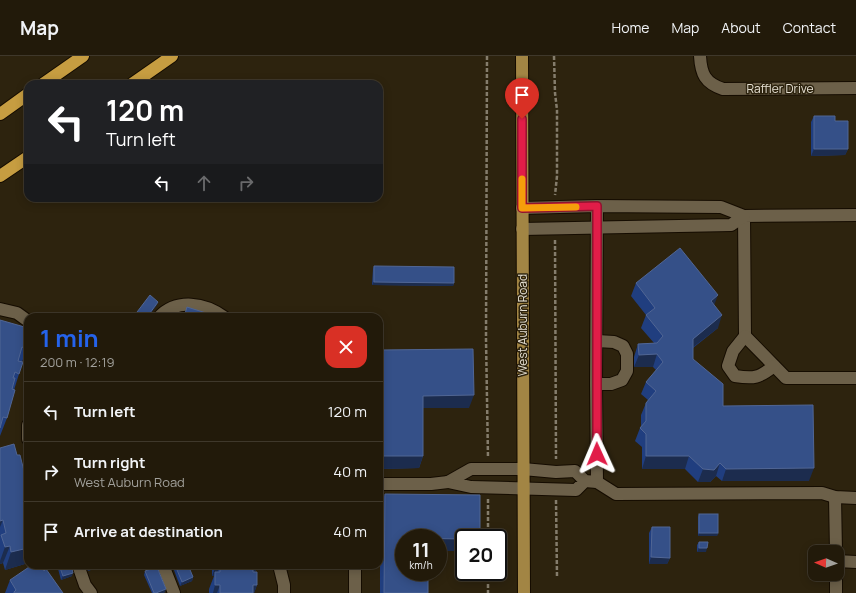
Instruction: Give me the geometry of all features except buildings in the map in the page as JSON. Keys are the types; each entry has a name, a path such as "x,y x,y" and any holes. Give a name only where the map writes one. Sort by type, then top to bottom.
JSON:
{"highway":[{"path":"49,80 83,56"},
{"path":"138,80 172,56"},
{"path":"0,114 24,97"},
{"path":"0,176 24,160"}],"main road":[{"name":"West Auburn Road","path":"522,56 524,593"}],"street":[{"name":"Raffler Drive","path":"700,56 700,66 706,79 712,84 724,88 856,88"},
{"path":"591,482 597,342 597,206"},
{"path":"522,208 597,206 721,207 744,216 856,215"},
{"path":"522,229 731,225 744,216"},
{"path":"744,216 745,336 732,351 728,366 735,376 750,379 762,376 774,366"},
{"path":"163,313 174,307 197,304 208,307 218,313"},
{"path":"0,309 17,313 24,318"},
{"path":"745,336 786,378 856,378"},
{"path":"596,384 610,384 622,380 627,371 627,354 623,346 614,342 597,342"},
{"path":"448,482 471,469 523,469 556,472 575,471 591,482 616,494 822,493 835,497 856,498"},
{"path":"383,484 430,484 448,482 471,487 576,490 591,482"},
{"path":"835,497 836,545"},
{"path":"844,561 856,562"},
{"path":"79,569 85,585 91,593"},
{"path":"165,569 174,593"},
{"path":"280,569 284,593"},
{"path":"355,569 355,593"},
{"path":"836,581 836,593"}],"path":[{"path":"487,56 486,339 488,458"},
{"path":"554,56 557,110 557,176 555,194"},
{"path":"555,242 556,459"},
{"path":"488,500 488,529"},
{"path":"556,501 557,576"},
{"path":"488,581 488,593"}],"slow traffic":[{"path":"522,179 522,208 576,207"}],"route":[{"path":"522,119 522,208 597,206 597,454"}]}
